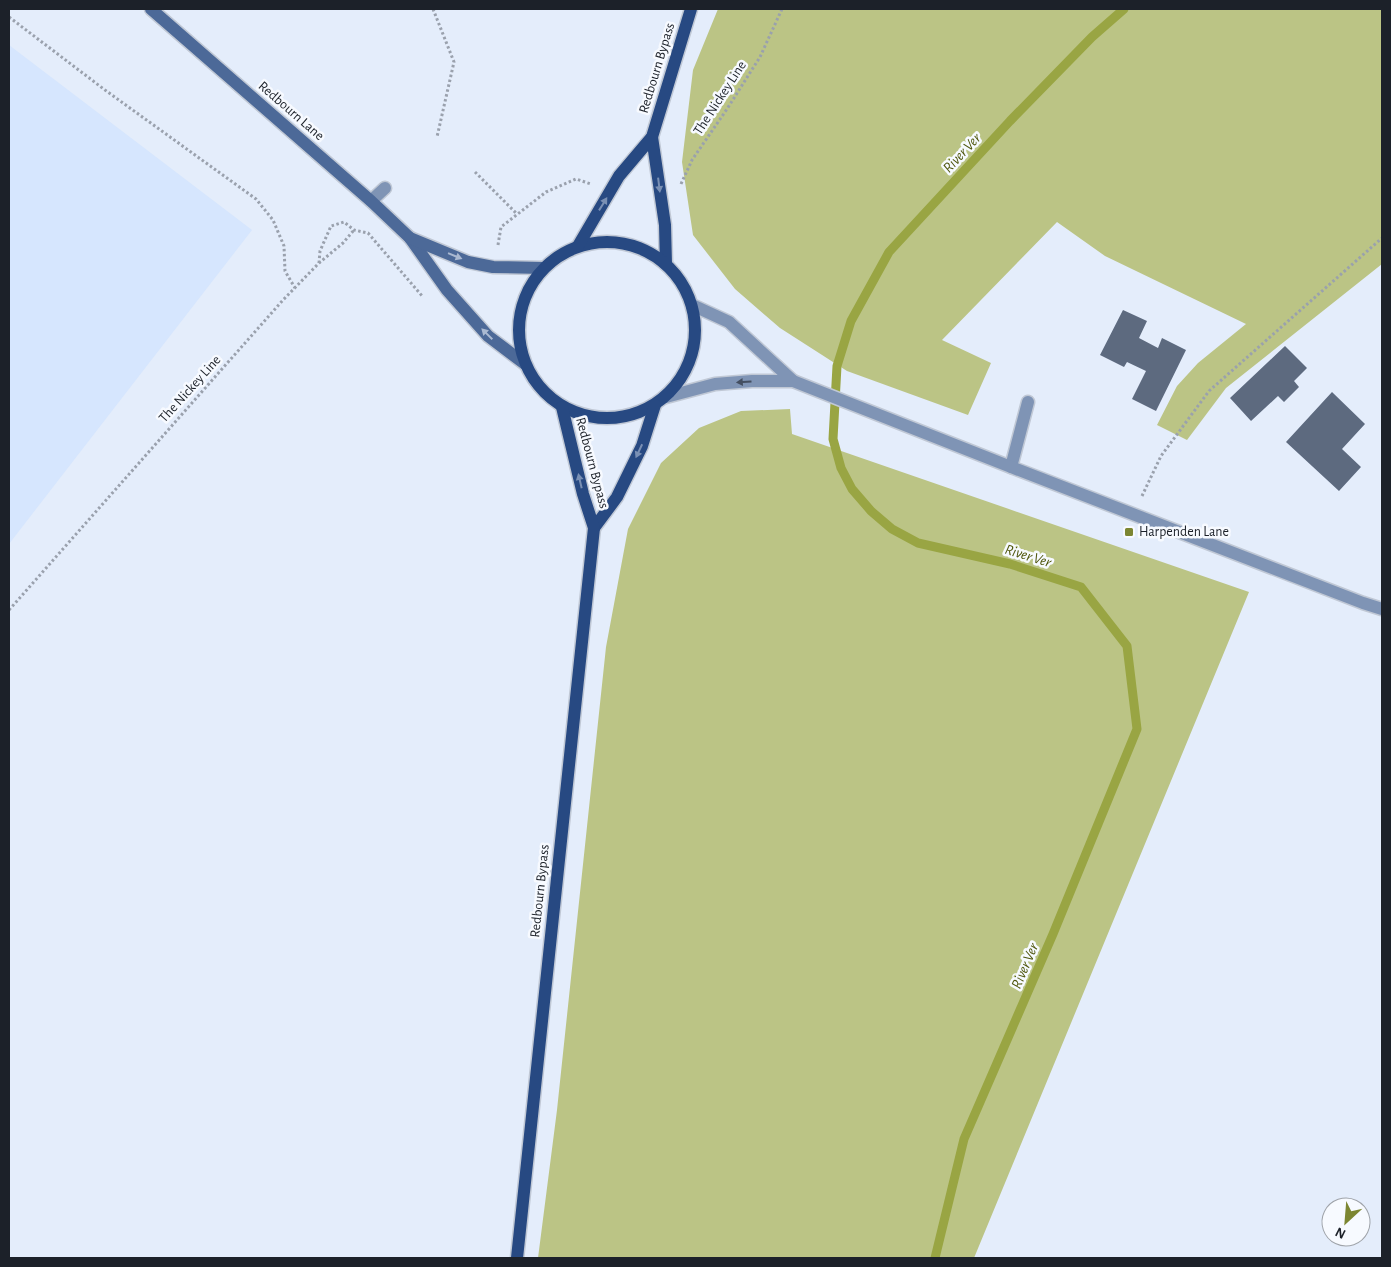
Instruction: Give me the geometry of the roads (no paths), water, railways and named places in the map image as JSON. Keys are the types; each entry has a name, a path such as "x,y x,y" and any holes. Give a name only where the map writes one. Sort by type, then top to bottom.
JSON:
{"main road":[{"name":"Redbourn Lane","path":"151,9 371,201 410,238 448,290 488,336 525,364"},
{"name":"Redbourn Bypass","path":"578,246 620,176 652,137 691,9"},
{"name":"Redbourn Bypass","path":"652,137 665,225 666,264"},
{"name":"Redbourn Lane","path":"410,238 468,262 493,267 543,268"},
{"path":"600,242 623,243 646,251 666,264 683,284 692,305 696,325 695,346 687,370 678,385 660,401 629,416 600,419 580,415 562,407 545,394 532,378 525,364 519,341 519,318 523,302 531,284 543,268 556,258 578,246 600,242"},
{"name":"Redbourn Bypass","path":"594,528 617,497 642,446 660,401"},
{"name":"Redbourn Bypass","path":"517,1258 594,528 583,494 562,407"}],"street":[{"path":"371,201 385,188"},
{"path":"692,305 729,322 793,381 1133,515 1363,603 1382,608"},
{"path":"660,401 715,384 752,381 793,381"},
{"path":"1010,467 1028,402"}],"waterway":[{"name":"River Ver","path":"935,1258 964,1139 1053,934 1137,729 1127,646 1081,587 1010,564 918,543 892,529 871,511 852,489 841,468 833,439 837,366 851,321 889,252 1010,121 1092,37 1124,9"}],"place":[{"name":"Harpenden Lane","path":"1129,532"}]}
